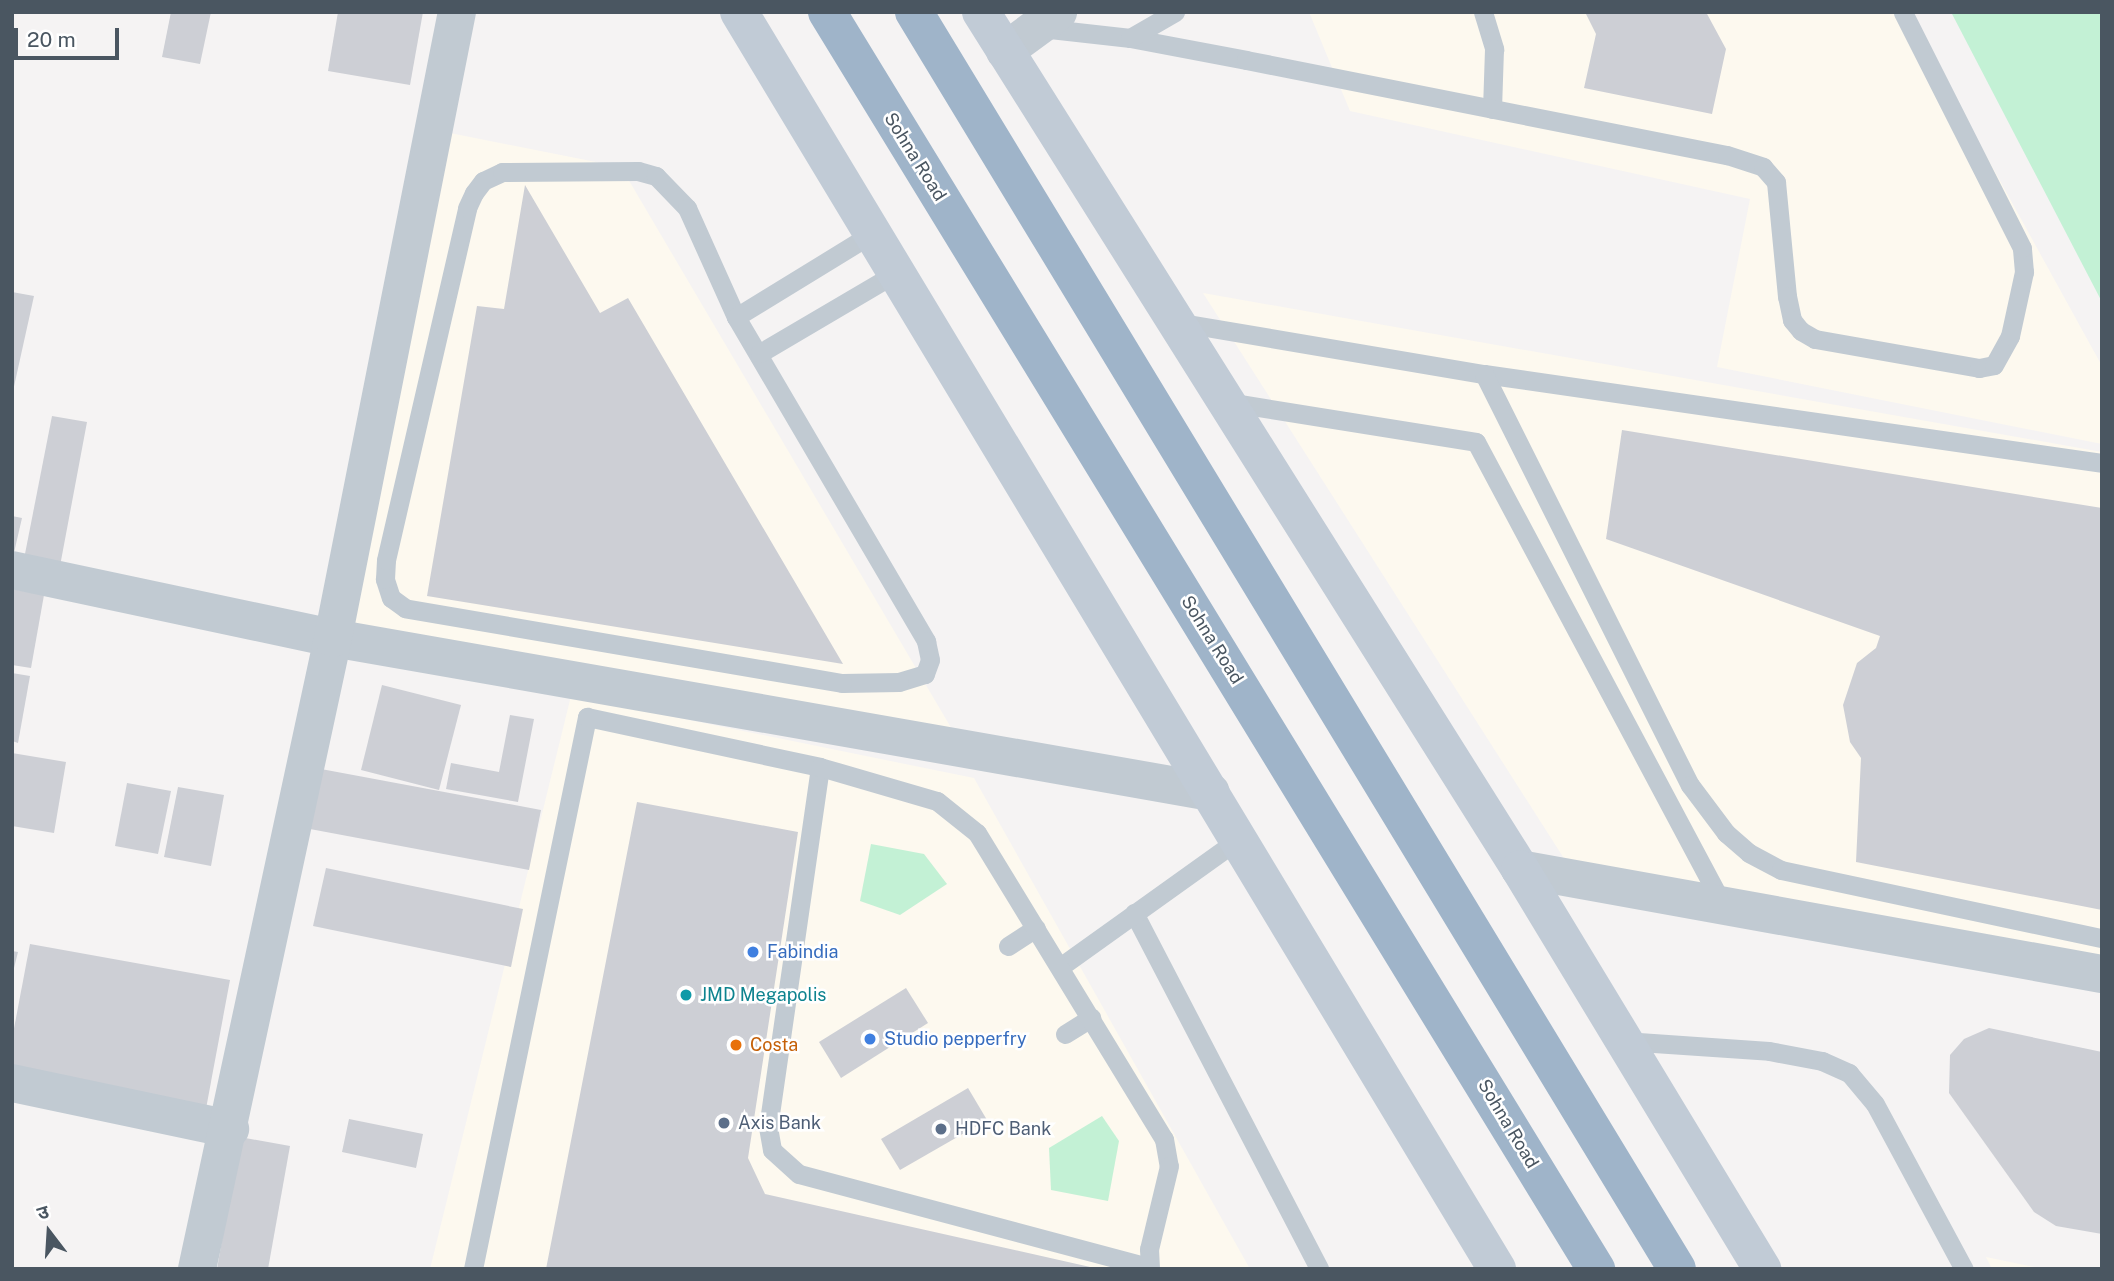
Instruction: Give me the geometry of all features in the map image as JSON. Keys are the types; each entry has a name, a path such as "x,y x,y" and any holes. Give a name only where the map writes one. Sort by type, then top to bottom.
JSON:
{"highway":[{"name":"Sohna Road","path":"827,12 1596,1269"},
{"path":"914,12 1676,1269"}],"main road":[{"path":"739,12 870,235 1211,792 1497,1269"},
{"path":"981,12 1520,869 1762,1269"}],"street":[{"path":"197,1269 230,1129 333,638 457,12"},
{"path":"1005,51 1047,20"},
{"path":"12,570 333,638 1211,792"},
{"path":"1520,869 2102,974"},
{"path":"12,1083 230,1129"}],"lane":[{"path":"1130,38 1175,12"},
{"path":"1483,12 1494,49 1492,109"},
{"path":"1047,20 1727,155 1763,167 1776,181 1787,296 1792,320 1801,331 1815,339 1979,368 1994,365 2010,336 2024,272 2022,248 1903,12"},
{"path":"639,171 656,176 687,208 736,317 760,353 926,641 930,660 925,674 899,682 842,683 405,608 391,598 385,579 386,560 467,208 483,181 502,172 639,171"},
{"path":"736,317 870,235"},
{"path":"760,353 894,274"},
{"path":"1175,321 1484,374 2102,463"},
{"path":"1484,374 1690,785 1726,833 1749,853 1781,870 2102,938"},
{"path":"1226,402 1476,442 1723,905"},
{"path":"473,1269 587,717 820,767 937,801 977,833 1091,1018 1168,1152 1150,1268 799,1174 772,1150 768,1127 820,767"},
{"path":"1060,967 1239,839"},
{"path":"1134,913 1319,1269"},
{"path":"1009,946 1036,928"},
{"path":"1065,1034 1091,1018"},
{"path":"1624,1041 1769,1051 1822,1061 1849,1073 1875,1104 1964,1269"}],"shaded area":[{"path":"1309,12 1907,12 2102,366 2102,444 1717,367 1750,199 1350,111"},
{"path":"450,133 621,167 973,765 350,633"},
{"path":"1203,293 2102,452 2102,975 1572,871"},
{"path":"571,696 974,778 1250,1269 430,1269"},
{"path":"1986,1257 2044,1269 1992,1269"}],"green space":[{"path":"1951,12 2102,12 2102,302"},
{"path":"871,844 924,854 947,884 900,915 860,901"},
{"path":"1102,1116 1119,1141 1108,1201 1051,1190 1049,1148"}],"building":[{"path":"171,12 211,12 200,64 162,57"},
{"path":"338,12 423,12 410,85 328,71"},
{"path":"1585,12 1706,12 1726,49 1712,114 1584,88 1596,34"},
{"path":"525,185 600,313 628,298 843,664 427,596 477,306 504,309"},
{"path":"12,292 34,296 13,391 12,391"},
{"path":"52,416 87,422 60,566 24,559"},
{"path":"1622,430 2102,508 2102,910 1856,862 1861,758 1850,742 1843,705 1857,663 1876,648 1880,636 1606,539"},
{"path":"12,516 22,518 13,557 12,557"},
{"path":"12,589 44,595 31,668 12,665"},
{"path":"12,673 30,676 18,743 12,741"},
{"path":"382,685 461,705 439,790 361,770"},
{"path":"510,715 534,719 518,802 446,789 451,763 499,772"},
{"path":"12,753 66,762 54,833 12,826"},
{"path":"321,769 541,810 529,870 310,829"},
{"path":"127,783 171,791 158,854 115,846"},
{"path":"178,787 224,795 211,866 164,857"},
{"name":"JMD Megapolis","path":"637,802 798,832 748,1158 765,1194 1099,1269 546,1269"},
{"path":"326,868 523,909 511,967 313,926"},
{"path":"30,944 230,980 205,1114 12,1079 12,1039"},
{"path":"12,951 18,952 13,972 12,972"},
{"path":"906,988 928,1023 841,1078 819,1042"},
{"path":"1989,1028 2102,1052 2102,1234 2056,1226 2034,1212 1949,1093 1950,1055 1964,1039"},
{"path":"968,1088 987,1120 900,1170 881,1139"},
{"path":"349,1119 423,1134 416,1168 342,1152"},
{"path":"240,1137 290,1146 268,1269 217,1269"}],"place":[{"name":"Fabindia","path":"753,952"},
{"name":"JMD Megapolis","path":"686,995"},
{"name":"Studio pepperfry","path":"870,1039"},
{"name":"Costa","path":"736,1045"},
{"name":"Axis Bank","path":"724,1123"},
{"name":"HDFC Bank","path":"941,1129"}]}
